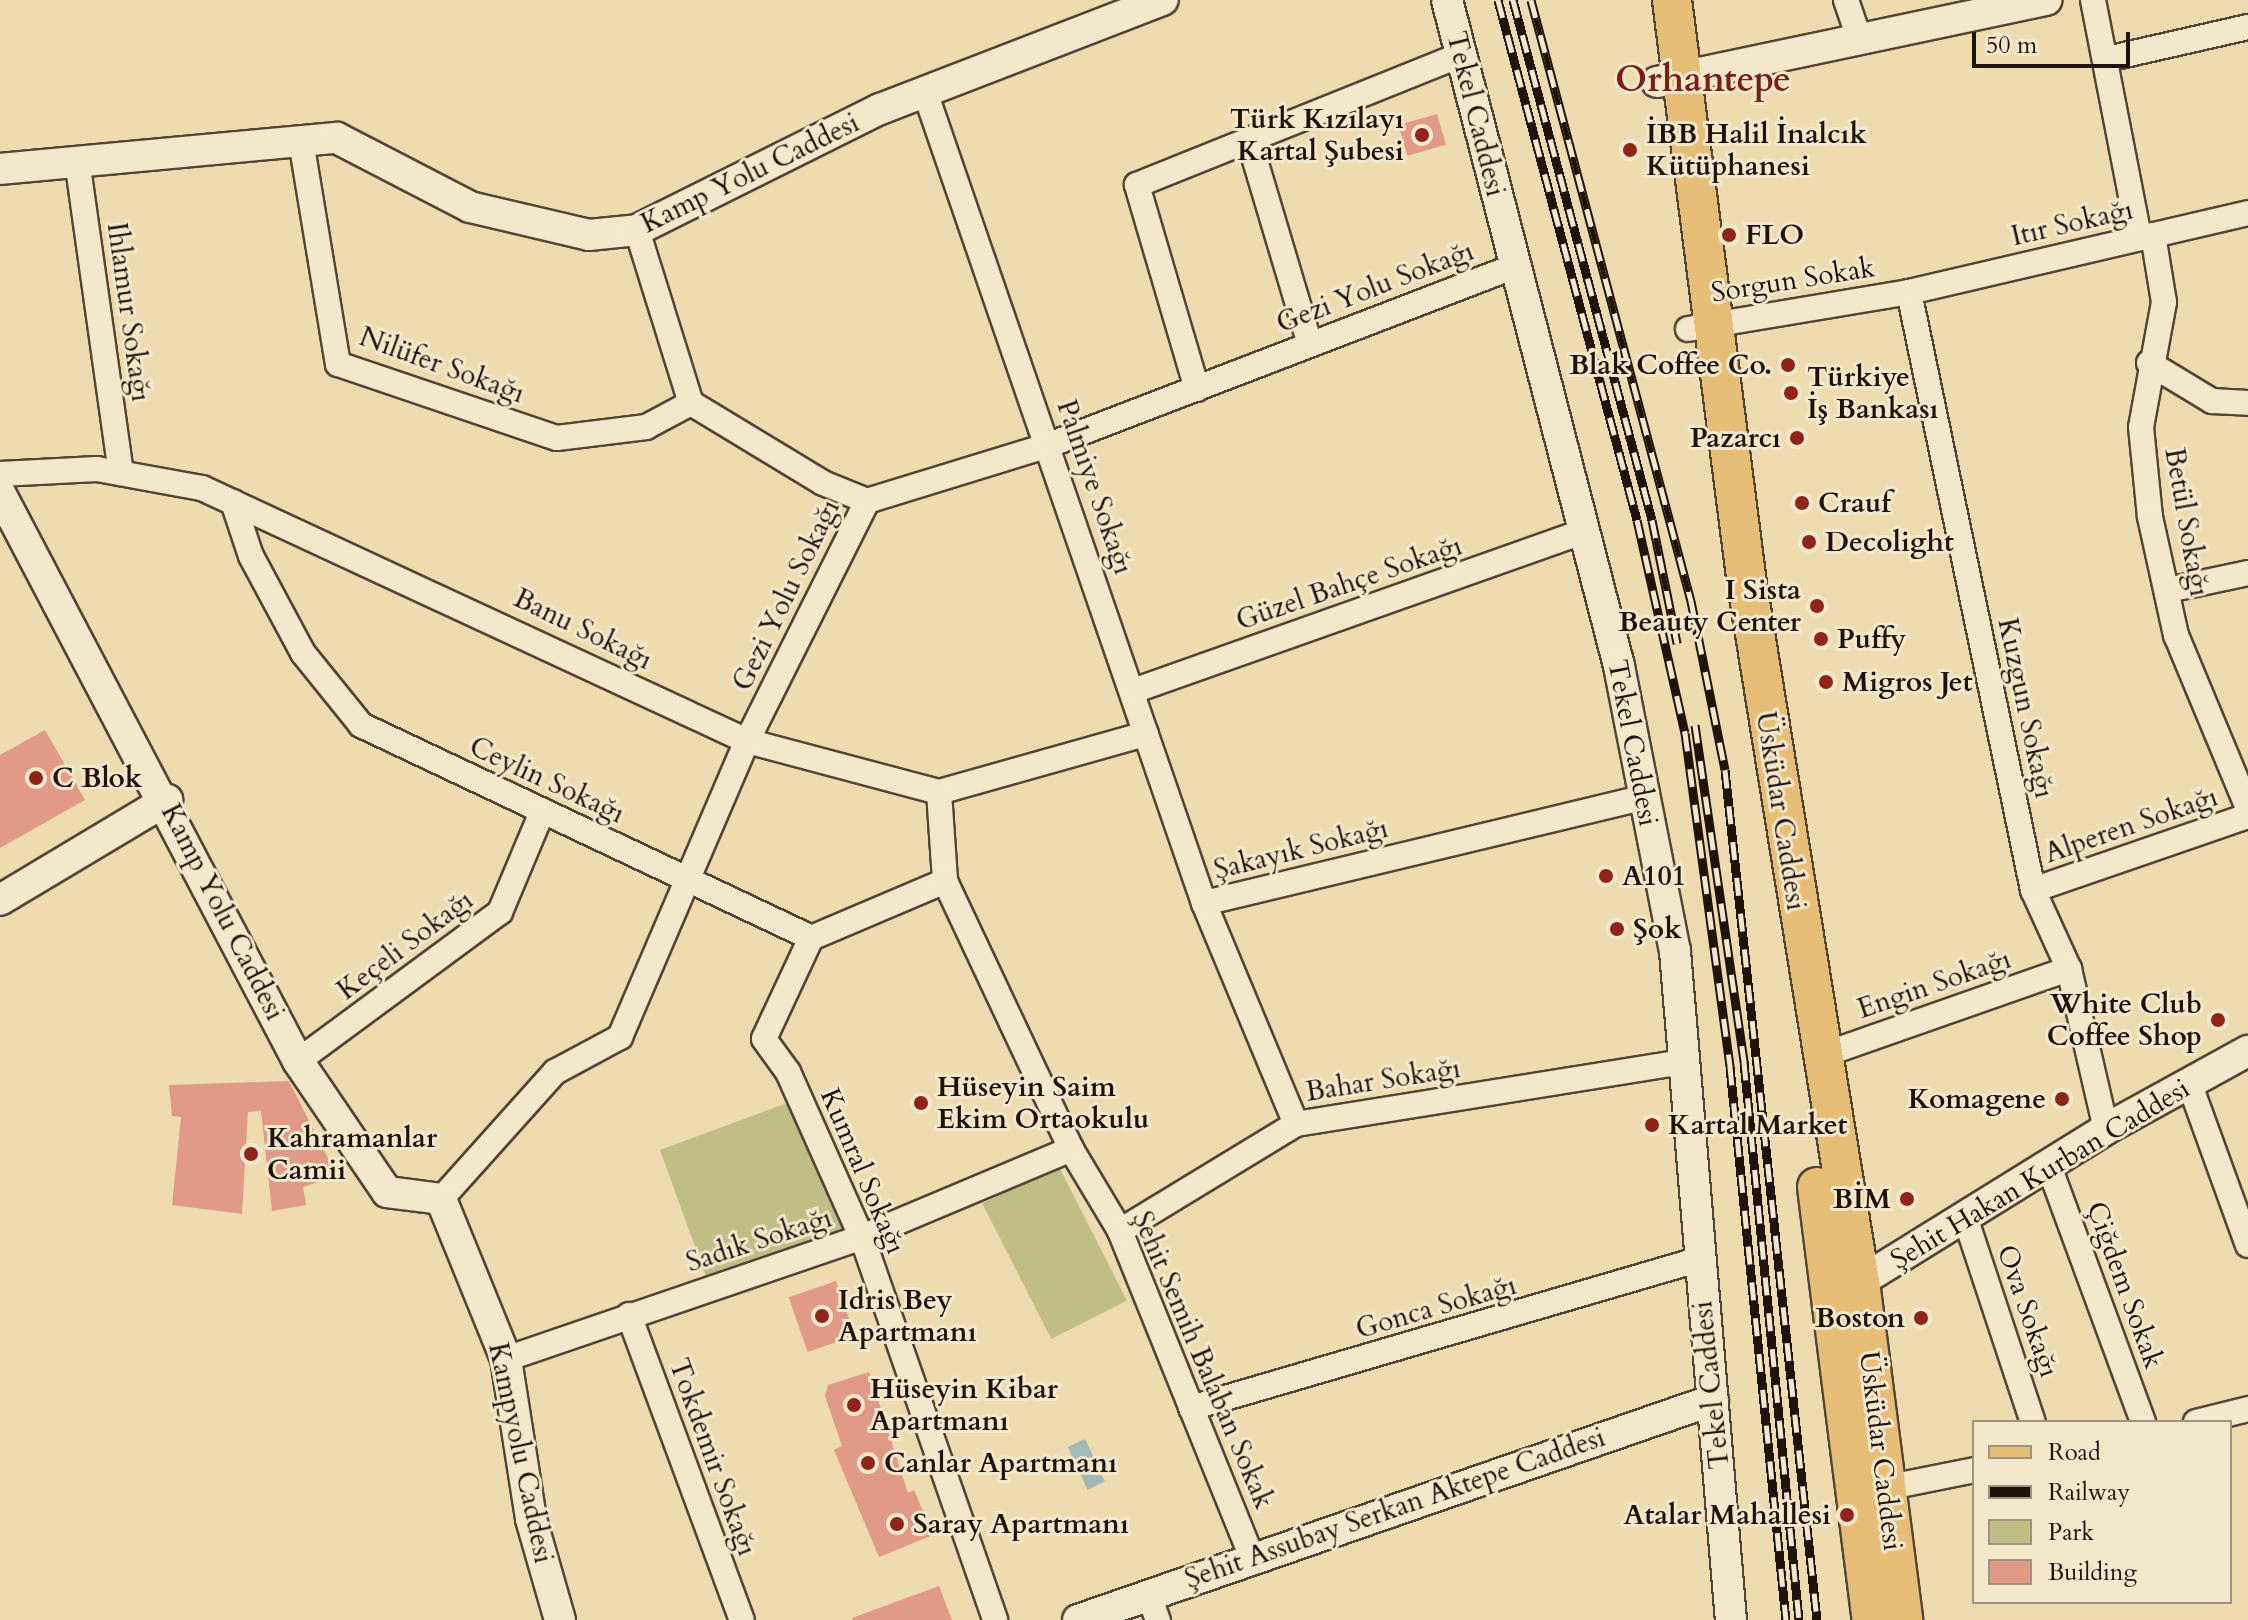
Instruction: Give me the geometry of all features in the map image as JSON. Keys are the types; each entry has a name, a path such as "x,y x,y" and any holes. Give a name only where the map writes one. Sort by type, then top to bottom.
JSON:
{"main road":[{"name":"Üsküdar Caddesi","path":"1650,0 1669,80 1699,326 1847,1290 1885,1488 1903,1620"},
{"name":"Üsküdar Caddesi","path":"1669,80 1672,0"},
{"name":"Üsküdar Caddesi","path":"1699,326 1820,1056 1847,1290 1872,1620"}],"street":[{"name":"Kamp Yolu Caddesi","path":"0,169 337,138 470,207 589,235 637,230 925,92 1163,0"},
{"name":"Tekel Caddesi","path":"1447,0 1585,531 1645,797 1675,951 1697,1260 1724,1503 1731,1620"},
{"path":"1846,0 1859,38"},
{"path":"1669,80 1859,38 1985,6 2046,0"},
{"name":"Betül Sokağı","path":"2093,0 2146,236 2164,302 2149,363 2141,427 2150,517 2176,635 2237,753 2248,808"},
{"path":"2107,59 2248,27"},
{"path":"1197,389 1137,185 1461,55"},
{"name":"Palmiye Sokağı","path":"925,92 1049,445 1204,903"},
{"path":"1249,140 1310,344"},
{"name":"Nilüfer Sokağı","path":"301,141 338,364 557,438 646,427 691,403"},
{"name":"Ihlamur Sokağı","path":"77,160 121,473"},
{"name":"Itır Sokağı","path":"1909,292 2248,213"},
{"path":"637,230 691,403 823,483 867,501"},
{"name":"Gezi Yolu Sokağı","path":"441,1199 555,1072 620,1037 686,877 747,741 867,501 1049,445 1515,266"},
{"name":"Sorgun Sokak","path":"1699,326 1909,292"},
{"name":"Kuzgun Sokağı","path":"1909,292 2033,890 2069,969 2106,1129"},
{"path":"2149,363 2212,401 2248,403"},
{"name":"Banu Sokağı","path":"0,474 41,467 121,473 233,502 747,741 939,792"},
{"name":"Kamp Yolu Caddesi","path":"0,493 167,800 298,1061 387,1192 441,1199"},
{"name":"Ceylin Sokağı","path":"233,502 251,556 303,653 361,725 811,938"},
{"name":"Güzel Bahçe Sokağı","path":"1133,691 1585,531"},
{"path":"2168,590 2248,573"},
{"path":"939,792 1146,734"},
{"name":"Şehit Semih Balaban Sokak","path":"939,792 945,881 1071,1149 1120,1231 1251,1555"},
{"name":"Şakayık Sokağı","path":"1296,1124 1204,903 1645,797"},
{"path":"0,900 167,800"},
{"name":"Keçeli Sokağı","path":"298,1061 500,912 542,812"},
{"name":"Alperen Sokağı","path":"2033,890 2248,816"},
{"path":"811,938 945,881"},
{"name":"Kumral Sokağı","path":"811,938 764,1039 788,1072 862,1237 995,1620"},
{"name":"Engin Sokağı","path":"1820,1056 2069,969"},
{"name":"Şehit Hakan Kurban Caddesi","path":"1847,1290 2050,1169 2106,1129 2248,1051"},
{"name":"Bahar Sokağı","path":"1120,1231 1296,1124 1681,1062"},
{"path":"2190,1085 2248,1245"},
{"name":"Sadık Sokağı","path":"506,1359 862,1237 1071,1149"},
{"name":"Çiğdem Sokak","path":"2050,1169 2142,1420"},
{"name":"Kampyolu Caddesi","path":"441,1199 506,1359 531,1519 560,1620"},
{"name":"Ova Sokağı","path":"1966,1220 2032,1420"},
{"name":"Gonca Sokağı","path":"1191,1408 1697,1260"},
{"name":"Tokdemir Sokağı","path":"629,1315 742,1620"},
{"name":"Şehit Assubay Serkan Aktepe Caddesi","path":"1078,1620 1153,1607 1251,1555 1713,1400"},
{"path":"2204,1420 2248,1409"},
{"path":"1885,1488 1972,1470"},
{"name":"Tekel Caddesi","path":"1724,1503 1747,1620"}],"green space":[{"path":"787,1103 849,1231 706,1277 660,1150"},
{"path":"1058,1165 1127,1300 1051,1339 982,1204"}],"water":[{"path":"1085,1439 1105,1482 1088,1490 1068,1447"}],"building":[{"name":"Türk Kızılayı Kartal Şubesi","path":"1437,114 1446,145 1407,156 1399,125"},
{"name":"C Blok","path":"45,730 85,800 0,848 0,755"},
{"name":"Kahramanlar Camii","path":"289,1081 337,1176 303,1187 306,1205 272,1211 261,1111 248,1112 242,1214 172,1205 181,1117 172,1116 169,1085"},
{"name":"Idris Bey Apartmanı","path":"836,1281 855,1336 808,1352 789,1297"},
{"path":"869,1372 908,1493 914,1490 933,1535 879,1557 834,1450 842,1446 825,1396 828,1385"},
{"path":"939,1586 952,1620 852,1618"}],"railway":[{"path":"1498,0 1637,520 1685,733 1730,1067 1786,1620"},
{"path":"1513,0 1652,520 1677,643"},
{"path":"1531,0 1691,601 1725,770 1817,1620"},
{"path":"1695,725 1744,1062 1799,1620"}],"place":[{"name":"Türk Kızılayı Kartal Şubesi","path":"1422,135"},
{"name":"İBB Halil İnalcık Kütüphanesi","path":"1630,150"},
{"name":"FLO","path":"1729,235"},
{"name":"Blak Coffee Co.","path":"1788,365"},
{"name":"Türkiye İş Bankası","path":"1791,393"},
{"name":"Pazarcı","path":"1797,438"},
{"name":"Crauf","path":"1802,503"},
{"name":"Decolight","path":"1809,542"},
{"name":"I Sista Beauty Center","path":"1817,606"},
{"name":"Puffy","path":"1821,639"},
{"name":"Migros Jet","path":"1826,682"},
{"name":"C Blok","path":"36,778"},
{"name":"A101","path":"1606,876"},
{"name":"Şok","path":"1617,929"},
{"name":"White Club Coffee Shop","path":"2218,1020"},
{"name":"Komagene","path":"2062,1099"},
{"name":"Hüseyin Saim Ekim Ortaokulu","path":"921,1103"},
{"name":"Kartal Market","path":"1652,1125"},
{"name":"Kahramanlar Camii","path":"251,1154"},
{"name":"BİM","path":"1907,1199"},
{"name":"Idris Bey Apartmanı","path":"822,1316"},
{"name":"Boston","path":"1921,1318"},
{"name":"Hüseyin Kibar Apartmanı","path":"854,1405"},
{"name":"Canlar Apartmanı","path":"868,1463"},
{"name":"Atalar Mahallesi","path":"1847,1515"},
{"name":"Saray Apartmanı","path":"897,1524"}],"district":[{"name":"Orhantepe","path":"1703,80"}]}
